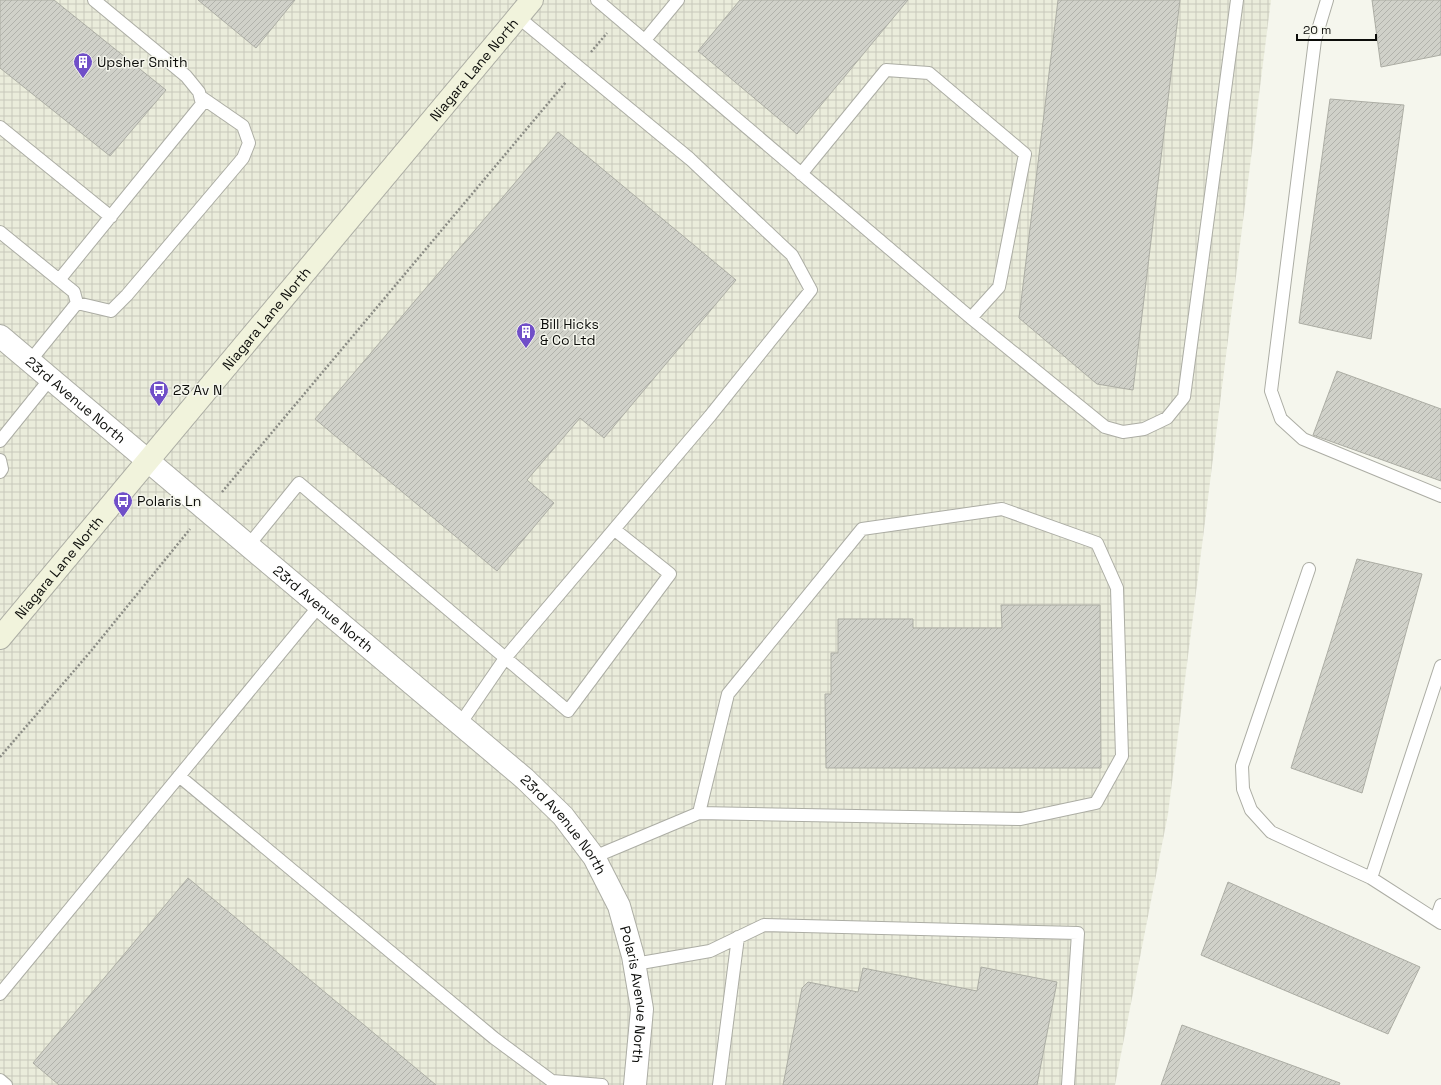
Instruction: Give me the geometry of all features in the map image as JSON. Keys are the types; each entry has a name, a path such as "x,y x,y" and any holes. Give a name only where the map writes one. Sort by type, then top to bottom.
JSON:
{"street":[{"name":"Niagara Lane North","path":"0,638 532,0"},
{"name":"23rd Avenue North","path":"0,336 525,779 563,816 594,857 619,906"},
{"name":"Polaris Avenue North","path":"619,906 635,964 642,1009 635,1085"}],"lane":[{"path":"59,280 202,104 199,92 186,76 94,0"},
{"path":"597,0 971,318 1105,427 1123,432 1144,429 1167,418 1184,397 1237,0"},
{"path":"645,40 678,0"},
{"path":"1327,0 1315,40 1271,390 1281,419 1303,439 1441,496"},
{"path":"460,724 506,657 710,416 811,290 792,255 690,159 518,17"},
{"path":"801,174 886,70 929,73 1024,154 999,287 971,318"},
{"path":"77,303 111,310 127,295 243,158 249,143 243,126 201,97"},
{"path":"0,127 110,216"},
{"path":"0,232 74,292 77,303"},
{"path":"30,361 77,303"},
{"path":"0,441 50,379"},
{"path":"0,460 2,469 0,472"},
{"path":"248,546 299,483 568,711 670,574 615,530"},
{"path":"594,857 699,813 1021,819 1096,803 1122,756 1117,588 1097,543 1002,510 862,529 728,694 699,813"},
{"path":"1309,569 1242,766 1243,789 1251,810 1271,832 1371,878 1438,921 1441,905"},
{"path":"0,994 319,606"},
{"path":"1371,878 1441,666"},
{"path":"179,776 500,1043 552,1081 602,1085"},
{"path":"635,964 710,951 764,925 1078,933 1068,1085"},
{"path":"719,1085 738,937"},
{"path":"0,1080 6,1085"}],"path":[{"path":"219,495 619,18"},
{"path":"0,757 91,651 191,528"}],"shaded area":[{"path":"0,0 1271,0 1168,814 1115,1085 0,1085"}],"building":[{"name":"Upsher Smith","path":"0,0 54,0 166,90 110,156 0,68"},
{"path":"198,0 295,0 256,48"},
{"path":"740,0 908,0 797,134 698,51"},
{"path":"1058,0 1180,0 1133,390 1097,384 1019,318"},
{"path":"1372,0 1441,0 1441,55 1381,67"},
{"path":"1330,99 1404,105 1371,339 1299,323"},
{"name":"Bill Hicks & Co Ltd","path":"558,132 736,280 604,438 580,418 527,480 554,503 497,571 315,419"},
{"path":"1337,371 1441,409 1441,481 1313,435"},
{"path":"1357,559 1422,574 1362,793 1291,768"},
{"path":"1001,605 1100,605 1101,768 826,768 825,694 831,694 831,653 838,653 838,619 913,619 913,628 1002,628"},
{"path":"188,878 436,1085 59,1085 33,1063"},
{"path":"1228,882 1420,967 1388,1034 1201,955"},
{"path":"981,967 1057,982 1037,1085 783,1085 802,988 808,982 858,992 863,968 977,991"},
{"path":"1182,1025 1340,1083 1339,1085 1161,1085"}],"place":[{"name":"Upsher Smith","path":"83,79"},
{"name":"Bill Hicks & Co Ltd","path":"526,349"},
{"name":"23 Av N","path":"159,407"},
{"name":"Polaris Ln","path":"123,518"}]}
